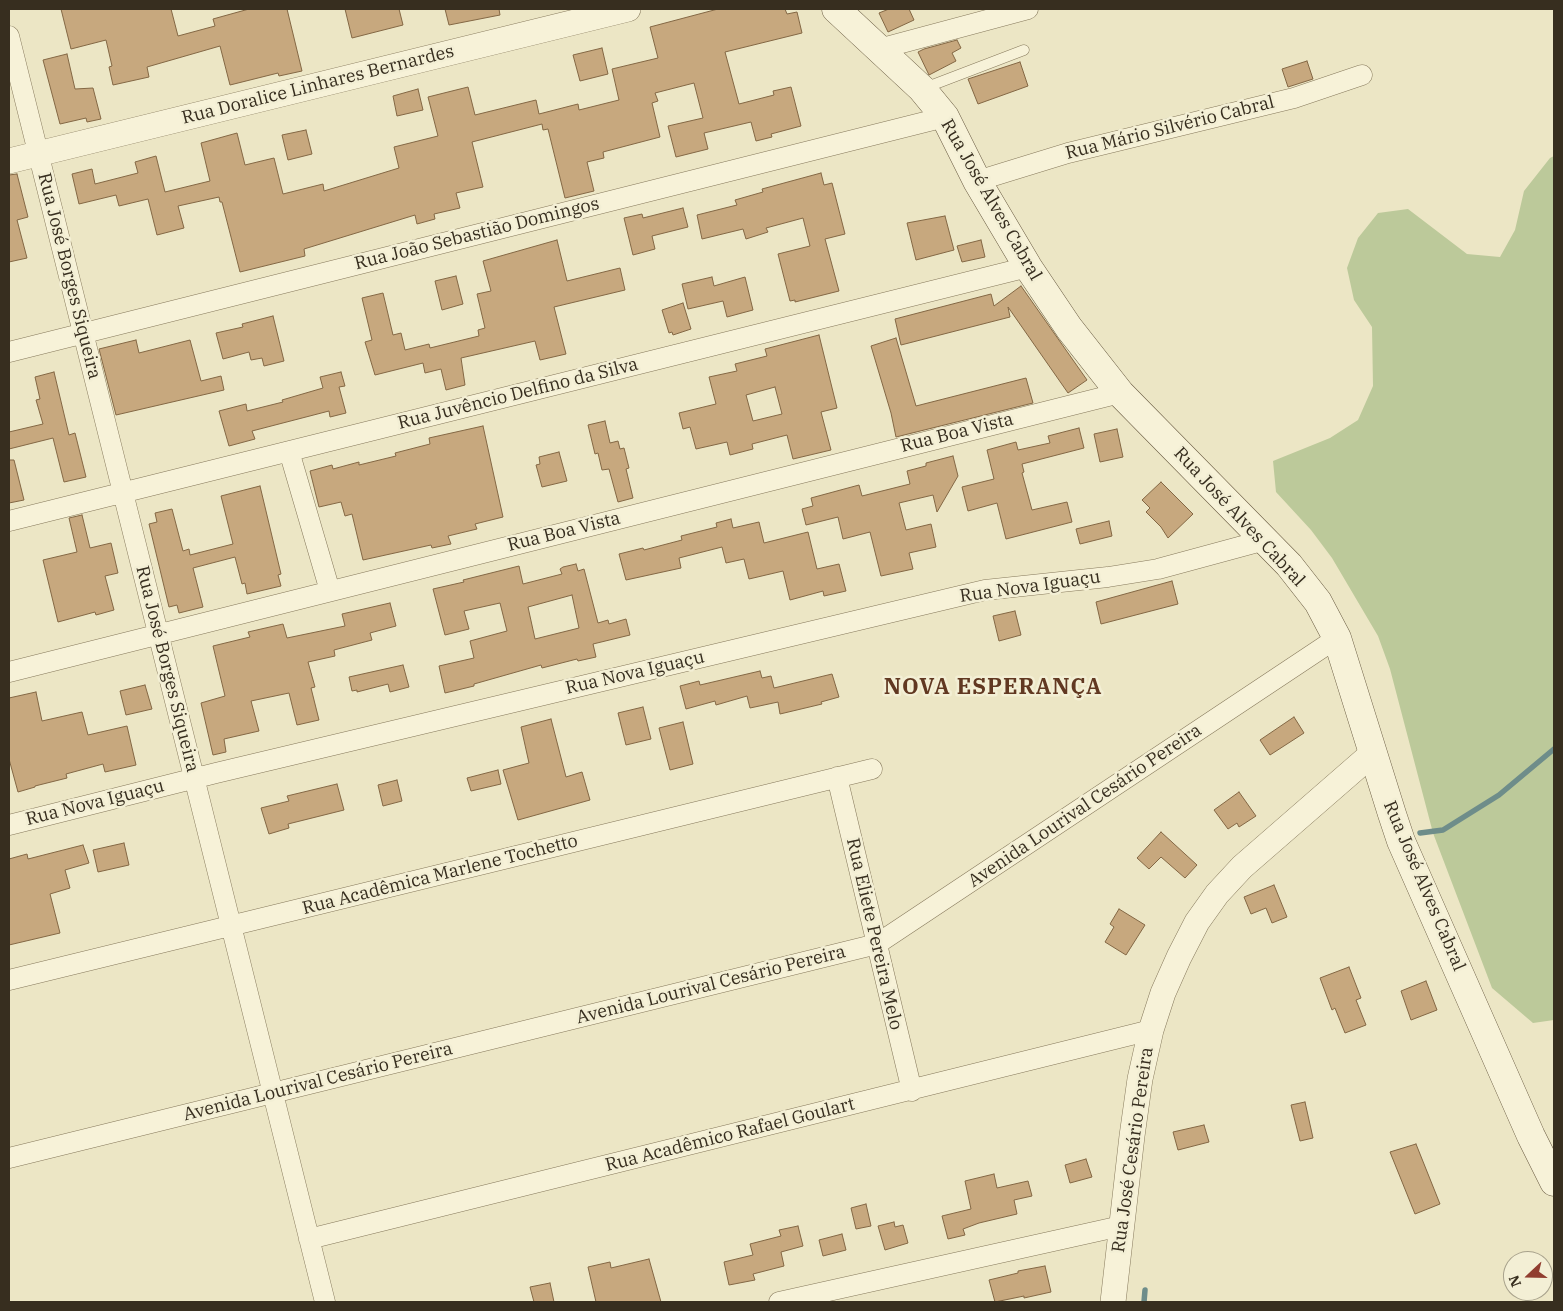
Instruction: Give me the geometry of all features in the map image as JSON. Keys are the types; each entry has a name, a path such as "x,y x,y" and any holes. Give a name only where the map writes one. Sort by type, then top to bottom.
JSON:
{"main road":[{"name":"Rua José Alves Cabral","path":"836,9 922,89 945,117 977,181 1028,267 1069,328 1120,393 1289,565 1318,602 1338,638 1401,840 1531,1136 1554,1182"}],"street":[{"name":"Rua Doralice Linhares Bernardes","path":"9,161 628,9"},
{"path":"879,49 1028,9"},
{"name":"Rua José Borges Siqueira","path":"9,36 325,1302"},
{"name":"Rua Mário Silvério Cabral","path":"977,181 1068,153 1294,98 1362,75"},
{"name":"Rua João Sebastião Domingos","path":"9,352 945,117"},
{"name":"Rua Juvêncio Delfino da Silva","path":"9,521 1028,267"},
{"name":"Rua Boa Vista","path":"9,672 1120,393"},
{"path":"289,451 330,591"},
{"name":"Rua Nova Iguaçu","path":"9,825 194,778 985,590 1108,577 1158,569 1265,540"},
{"name":"Avenida Lourival Cesário Pereira","path":"9,1158 877,944 1338,638"},
{"name":"Rua José Cesário Pereira","path":"1112,1302 1139,1089 1151,1030 1163,993 1179,957 1197,922 1217,894 1242,867 1373,753"},
{"name":"Rua Acadêmica Marlene Tochetto","path":"9,980 872,769"},
{"name":"Rua Eliete Pereira Melo","path":"837,777 912,1091"},
{"name":"Rua Acadêmico Rafael Goulart","path":"309,1239 912,1091 1151,1030"},
{"path":"779,1302 1122,1226"}],"lane":[{"path":"922,89 1024,50"}],"green space":[{"path":"1554,156 1554,1020 1533,1023 1492,988 1433,833 1390,669 1378,636 1332,558 1311,530 1276,492 1273,461 1330,438 1358,420 1373,386 1372,327 1354,300 1347,268 1358,238 1378,213 1408,209 1467,254 1500,257 1515,230 1524,191 1550,158"}],"building":[{"path":"61,9 171,9 178,36 215,26 213,19 249,9 287,9 302,71 279,76 278,73 230,85 220,46 147,67 149,77 113,85 109,67 112,66 106,40 71,49"},
{"path":"345,9 399,9 403,25 352,38"},
{"path":"445,9 499,9 500,15 449,25"},
{"path":"718,9 785,9 787,14 797,12 802,33 725,52 739,104 774,95 773,91 791,87 801,126 771,134 772,137 756,141 751,122 704,133 708,149 676,157 668,126 703,118 694,83 655,93 658,101 652,103 660,137 603,152 604,158 587,162 594,191 565,198 548,129 543,130 542,124 472,142 483,187 456,193 460,208 434,214 435,219 417,224 415,215 304,249 305,256 240,272 222,202 220,202 219,197 178,206 184,228 157,235 148,199 119,206 116,195 79,204 72,174 92,169 95,184 138,173 135,162 156,156 165,192 210,181 201,143 237,133 245,165 274,158 283,194 323,184 324,191 399,168 394,147 438,136 428,97 468,87 475,115 536,100 539,114 578,104 579,110 619,100 612,69 658,58 650,27"},
{"path":"889,9 909,9 914,20 888,32 879,13"},
{"path":"957,40 961,48 952,53 956,61 929,75 918,52"},
{"path":"602,48 608,74 580,81 573,55"},
{"path":"67,54 75,89 93,88 101,119 87,122 86,118 60,124 43,60"},
{"path":"1307,61 1313,79 1288,87 1282,69"},
{"path":"1020,62 1028,86 978,104 968,79"},
{"path":"418,89 423,110 397,116 393,96"},
{"path":"306,130 312,154 288,160 282,135"},
{"path":"821,173 824,185 832,183 845,234 825,239 839,291 795,302 795,300 790,301 778,254 810,246 803,218 766,228 768,232 746,239 743,229 702,239 697,215 737,205 735,200 763,192 762,189"},
{"path":"17,174 28,217 17,220 27,258 9,262 9,175"},
{"path":"683,208 688,227 652,236 655,249 633,255 624,218 642,214 643,218"},
{"path":"945,216 954,250 916,260 907,223"},
{"path":"557,240 567,281 620,268 625,290 554,307 566,354 540,360 535,341 461,358 465,385 446,390 441,369 425,373 423,363 375,375 365,342 372,340 362,298 383,293 393,335 401,333 405,350 429,344 430,348 479,336 478,330 485,328 477,294 491,291 483,261"},
{"path":"981,240 985,257 962,262 957,246"},
{"path":"456,276 463,304 442,310 435,281"},
{"path":"712,277 714,286 745,277 753,310 727,317 723,301 688,309 682,284"},
{"path":"1021,286 1087,380 1068,393 1008,307 1010,317 901,345 895,319 991,294 994,306"},
{"path":"683,303 691,329 673,335 672,332 669,333 662,310"},
{"path":"273,316 284,361 264,366 262,358 251,360 249,352 223,359 216,333 243,327 242,324"},
{"path":"819,335 837,408 821,412 831,450 793,459 787,435 752,444 753,449 730,455 727,442 696,449 690,427 683,429 679,413 716,404 709,377 737,371 735,364 767,356 765,349","holes":["775,387 782,414 753,421 746,395"]},
{"path":"896,338 916,406 1026,378 1033,403 896,437 891,413 871,346"},
{"path":"136,340 139,353 190,340 201,381 221,376 224,390 116,415 99,349"},
{"path":"54,372 69,435 75,433 86,477 64,482 53,438 9,449 9,432 43,424 36,400 40,399 35,377"},
{"path":"341,372 345,386 339,387 346,413 330,417 329,411 252,431 255,439 229,446 219,411 246,404 247,411 283,402 282,400 323,388 320,377"},
{"path":"605,421 610,443 618,441 620,449 624,448 629,468 626,469 633,498 618,502 609,469 602,470 598,453 595,454 588,425"},
{"path":"483,426 503,517 475,524 477,529 448,536 451,544 432,548 431,545 363,560 352,514 345,516 341,502 319,507 310,471 332,465 333,469 359,462 359,465 396,456 395,453 430,444 429,438"},
{"path":"1079,428 1084,448 1022,464 1024,472 1022,473 1032,510 1067,502 1072,522 1006,539 997,503 968,511 962,487 994,479 987,450 1016,442 1018,450 1050,443 1048,436"},
{"path":"1117,429 1123,457 1100,462 1094,434"},
{"path":"559,452 567,481 542,487 536,465 540,464 539,457"},
{"path":"953,456 958,476 937,512 933,495 899,503 906,530 931,524 936,547 909,553 913,569 881,576 870,532 843,539 838,517 806,525 802,509 813,506 811,498 859,485 862,496 910,484 907,471 926,466 926,463"},
{"path":"9,460 14,460 24,500 9,503"},
{"path":"1161,482 1193,514 1168,538 1161,527 1146,512 1150,508 1142,500"},
{"path":"260,486 281,574 278,575 281,586 247,594 245,583 242,584 235,557 193,568 203,607 179,613 177,605 169,607 149,524 157,522 155,513 172,509 183,551 189,549 190,555 233,544 221,496"},
{"path":"82,515 90,548 111,543 118,573 105,576 114,610 96,615 95,612 58,622 43,560 77,552 69,518"},
{"path":"731,519 733,528 759,522 764,543 808,532 817,569 839,564 846,591 824,596 823,591 790,600 783,571 749,579 744,559 726,563 722,547 679,558 681,568 626,580 619,554 643,548 644,550 682,540 681,536 717,527 716,523"},
{"path":"1109,521 1112,536 1080,544 1076,529"},
{"path":"576,564 578,571 584,569 598,623 608,620 609,624 626,619 630,635 593,644 596,657 578,661 577,659 542,668 541,665 445,693 439,666 474,658 470,641 507,631 500,603 464,611 469,629 445,635 433,589 519,566 523,584 562,574 560,569","holes":["572,595 579,628 535,639 528,607"]},
{"path":"1172,581 1178,604 1101,624 1096,602"},
{"path":"390,603 396,626 370,633 372,640 334,650 335,656 308,662 315,687 311,688 319,720 297,725 289,693 251,701 259,731 224,739 226,752 213,755 201,703 225,696 213,646 250,637 248,632 283,624 287,638 345,626 342,614"},
{"path":"1015,611 1021,635 999,641 993,616"},
{"path":"403,665 409,687 390,692 388,684 357,692 357,690 352,691 349,677"},
{"path":"760,671 762,678 771,676 774,688 832,674 839,697 821,702 822,704 780,714 778,702 750,708 747,696 716,705 715,701 686,709 680,686 699,681 700,685"},
{"path":"145,685 152,709 126,715 120,691"},
{"path":"36,692 42,721 82,712 88,735 127,726 136,765 105,772 103,764 66,774 67,778 18,792 9,759 9,698"},
{"path":"643,707 651,739 626,745 618,713"},
{"path":"1294,717 1304,733 1270,755 1260,740"},
{"path":"551,719 566,777 582,772 590,800 518,820 503,770 529,763 521,727"},
{"path":"683,722 693,764 670,770 659,728"},
{"path":"498,770 501,784 471,791 467,778"},
{"path":"397,780 402,801 383,806 378,785"},
{"path":"337,784 344,810 288,824 289,828 269,834 261,808 289,801 287,796"},
{"path":"1239,792 1256,816 1239,827 1237,823 1228,829 1214,810"},
{"path":"1161,832 1197,865 1185,878 1161,857 1149,869 1137,858"},
{"path":"124,843 129,865 98,872 93,850"},
{"path":"83,845 89,863 65,870 70,888 50,894 60,933 9,945 9,859 27,854 28,859"},
{"path":"1274,885 1287,917 1272,923 1266,908 1251,914 1244,897"},
{"path":"1119,909 1145,925 1126,955 1105,942 1114,927 1110,924"},
{"path":"1349,967 1361,998 1356,1000 1366,1025 1345,1033 1335,1008 1332,1010 1320,978"},
{"path":"1426,981 1437,1010 1411,1020 1401,991"},
{"path":"1305,1102 1313,1138 1300,1141 1291,1105"},
{"path":"1204,1125 1209,1142 1178,1150 1173,1132"},
{"path":"1416,1144 1440,1204 1415,1214 1390,1152"},
{"path":"1086,1159 1092,1177 1070,1183 1065,1165"},
{"path":"994,1174 997,1188 1028,1181 1032,1196 1014,1200 1017,1214 979,1223 963,1229 965,1235 948,1239 942,1216 971,1209 965,1181"},
{"path":"866,1204 871,1226 856,1229 851,1208"},
{"path":"894,1222 895,1227 903,1225 908,1243 885,1250 878,1226"},
{"path":"798,1226 803,1246 781,1252 784,1266 753,1274 755,1280 729,1285 724,1262 753,1255 750,1244 781,1236 779,1230"},
{"path":"842,1234 846,1250 823,1256 819,1240"},
{"path":"649,1259 661,1302 596,1302 588,1267 610,1262 611,1268"},
{"path":"1045,1266 1051,1292 995,1302 989,1280 1018,1273 1018,1271"},
{"path":"550,1283 554,1302 534,1302 530,1287"}],"waterway":[{"path":"1420,833 1443,830 1499,795 1554,749"},
{"path":"1144,1302 1145,1290"}],"district":[{"name":"NOVA ESPERANÇA","path":"993,688"}]}
